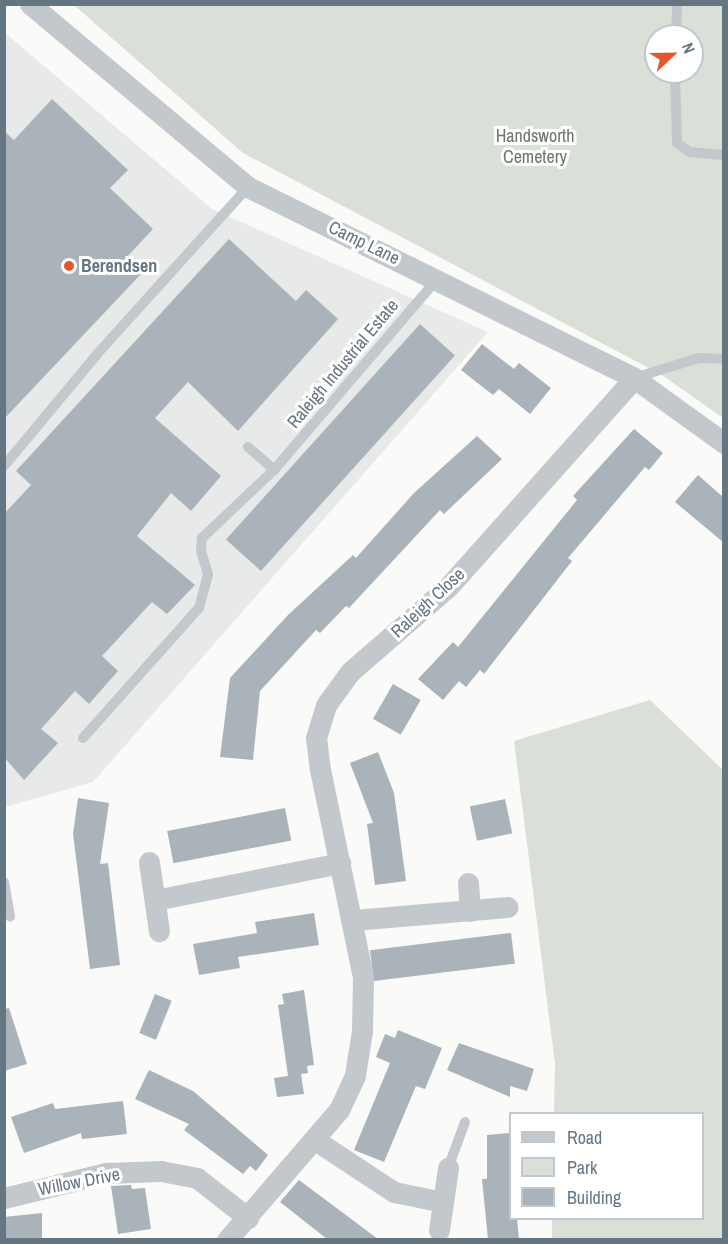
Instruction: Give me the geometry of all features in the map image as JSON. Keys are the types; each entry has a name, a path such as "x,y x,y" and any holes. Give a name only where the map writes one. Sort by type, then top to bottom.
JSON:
{"street":[{"name":"Camp Lane","path":"30,4 248,187 634,378 723,443"},
{"name":"Raleigh Close","path":"227,1239 248,1218 339,1110 355,1076 362,1031 363,976 316,738 326,705 350,672 449,586 634,378"},
{"path":"149,862 159,931"},
{"path":"155,900 340,863"},
{"path":"468,883 470,911"},
{"path":"353,920 507,907"},
{"path":"315,1140 394,1192 443,1202"},
{"path":"440,1230 448,1168"},
{"name":"Willow Drive","path":"4,1198 106,1173 160,1171 197,1178 248,1218"}],"lane":[{"path":"676,24 677,4"},
{"path":"675,84 677,144 690,152 723,155"},
{"path":"4,466 98,353 248,187"},
{"name":"Raleigh Industrial Estate","path":"83,738 199,608 208,574 201,551 202,537 274,470 437,279"},
{"path":"634,378 699,358 723,359"},
{"path":"248,447 274,470"},
{"path":"4,882 10,916"},
{"path":"448,1168 465,1122"}],"shaded area":[{"path":"4,32 212,209 488,332 93,782 5,807"}],"green space":[{"name":"Handsworth Cemetery","path":"74,5 723,5 723,418 662,375 243,153"},
{"path":"650,700 723,770 723,1239 552,1239 552,1220 704,1220 704,1112 554,1112 555,1064 514,741"}],"building":[{"name":"Berendsen","path":"52,99 128,170 110,188 153,229 125,259 141,274 4,419 4,131 14,140"},
{"path":"229,239 296,301 306,290 338,319 238,431 188,382 155,418 221,476 191,511 171,493 137,536 195,585 167,614 152,602 102,656 118,671 89,704 75,691 41,729 58,743 24,780 4,757 4,514 31,485 16,471"},
{"path":"420,324 455,355 261,571 226,540"},
{"path":"482,344 514,369 519,363 551,388 530,414 499,389 493,395 461,370"},
{"path":"634,429 663,453 649,470 645,467 568,558 572,561 484,674 480,670 466,687 459,681 443,700 418,679 453,642 458,647 577,500 573,496"},
{"path":"477,436 502,459 444,514 440,510 349,608 346,606 320,633 316,630 260,691 253,760 220,757 230,678 288,615 353,555 356,558 414,493"},
{"path":"698,475 723,497 723,542 675,502"},
{"path":"393,684 421,700 401,735 373,719"},
{"path":"378,752 394,793 406,881 375,885 367,824 373,823 350,763"},
{"path":"78,798 109,803 100,864 108,863 120,965 90,969 73,834"},
{"path":"505,799 512,833 477,841 470,806"},
{"path":"285,808 291,840 174,863 167,831"},
{"path":"314,913 319,945 238,957 240,968 199,975 193,944 257,933 255,922"},
{"path":"511,933 515,964 374,981 370,950"},
{"path":"304,990 314,1065 307,1066 308,1073 301,1074 304,1094 277,1097 274,1078 288,1076 278,1005 284,1004 282,994"},
{"path":"155,994 172,1001 156,1040 139,1033"},
{"path":"9,1008 27,1064 4,1071 4,1009"},
{"path":"398,1030 442,1048 425,1089 416,1086 384,1162 354,1150 390,1063 376,1057 385,1034 395,1038"},
{"path":"459,1043 534,1069 527,1091 510,1086 510,1097 447,1070"},
{"path":"149,1070 193,1091 268,1155 256,1171 250,1166 243,1174 184,1130 189,1124 135,1099"},
{"path":"123,1101 127,1134 82,1139 81,1133 24,1153 11,1117 53,1103 55,1109"},
{"path":"509,1133 509,1220 517,1220 519,1239 488,1239 482,1179 487,1179 487,1135"},
{"path":"299,1180 378,1239 327,1239 280,1202"},
{"path":"131,1185 132,1189 145,1188 151,1229 118,1234 111,1186"},
{"path":"42,1213 42,1239 4,1239 4,1217"}],"place":[{"name":"Berendsen","path":"69,266"}]}
